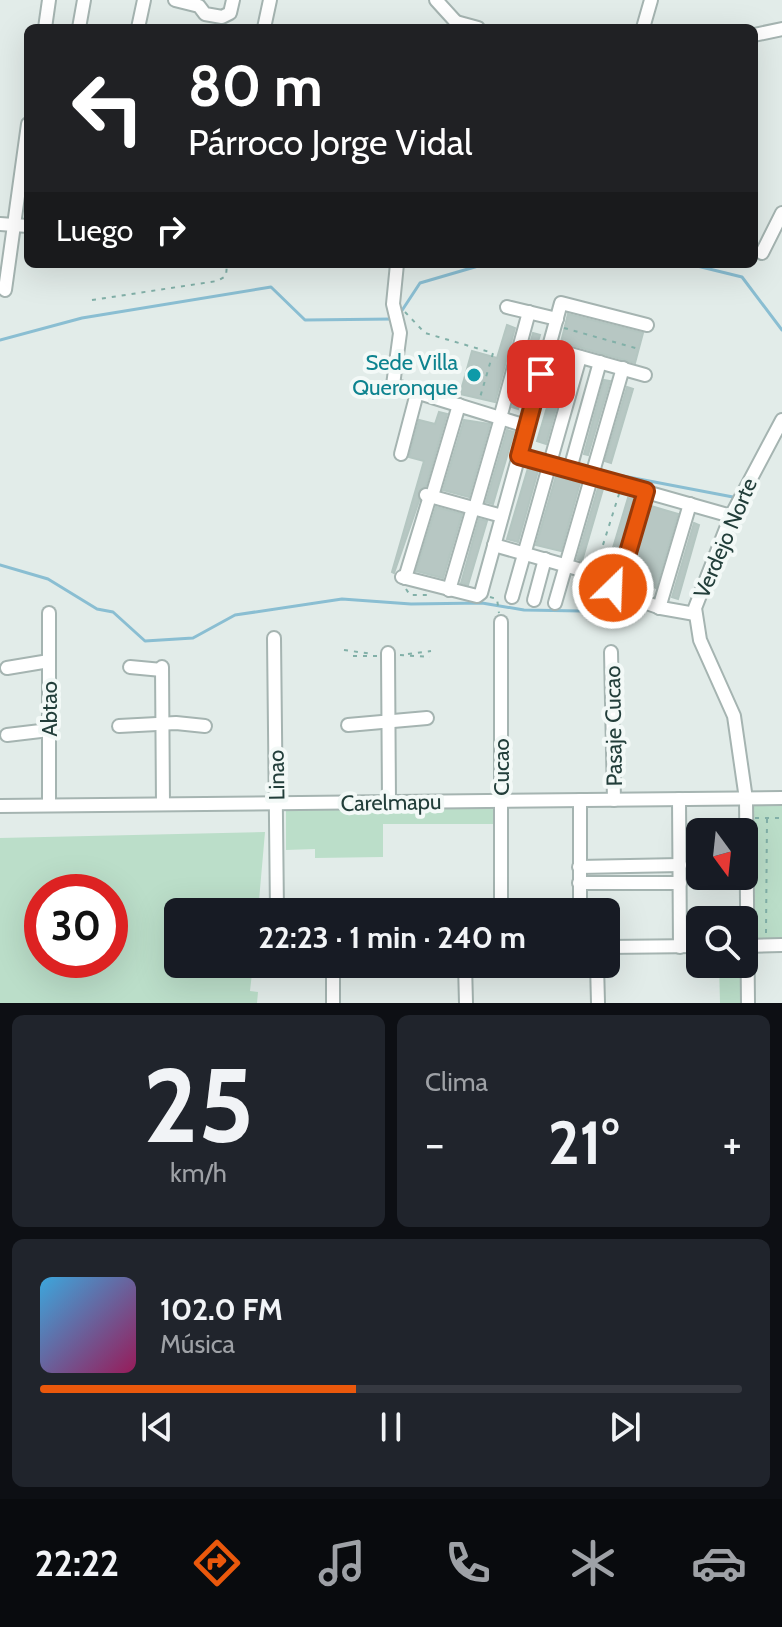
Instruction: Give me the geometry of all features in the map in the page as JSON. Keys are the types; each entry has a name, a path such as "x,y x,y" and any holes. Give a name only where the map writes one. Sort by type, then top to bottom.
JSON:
{"street":[{"path":"46,24 49,0"},
{"path":"80,24 84,0"},
{"path":"139,24 144,0"},
{"path":"175,0 200,3 205,14 225,17 233,0"},
{"path":"265,24 270,0"},
{"path":"436,0 451,24"},
{"path":"644,24 651,0"},
{"path":"758,34 782,29"},
{"path":"5,290 6,225 24,142"},
{"path":"762,253 782,213"},
{"path":"397,268 396,318 400,333 393,385 526,426"},
{"path":"459,405 404,577 477,596 481,593 561,303 647,325"},
{"path":"507,307 556,322"},
{"path":"449,590 501,418 529,312"},
{"path":"549,348 645,375"},
{"path":"512,597 580,357"},
{"path":"570,469 600,362"},
{"path":"555,603 623,368"},
{"path":"401,454 417,393"},
{"name":"Verdejo Norte","path":"746,906 746,799 734,716 700,640 695,614 697,600 731,516 782,420"},
{"path":"519,456 731,516"},
{"path":"617,590 646,491"},
{"path":"428,495 502,516"},
{"path":"659,608 690,504"},
{"path":"494,545 594,574 617,590 659,608 695,614"},
{"path":"534,600 545,559"},
{"name":"Abtao","path":"49,613 49,805"},
{"name":"Cucao","path":"500,615 501,898"},
{"name":"Linao","path":"274,638 277,898"},
{"name":"Pasaje Cucao","path":"611,652 614,800"},
{"path":"385,655 389,802"},
{"path":"7,665 49,661"},
{"path":"130,667 162,668 156,723 163,804"},
{"path":"348,722 426,721"},
{"path":"119,723 206,722"},
{"path":"7,731 49,730"},
{"name":"Carelmapu","path":"0,806 782,798"},
{"path":"679,799 680,947"},
{"path":"580,800 580,898"},
{"path":"579,867 680,865"},
{"path":"579,883 680,883"},
{"path":"758,946 782,945"},
{"path":"620,947 686,947"},
{"path":"333,978 333,1003"},
{"path":"465,978 466,1003"},
{"path":"597,978 598,1003"},
{"name":"Verdejo Norte","path":"747,978 748,1003"}],"path":[{"path":"92,300 217,281 226,276 227,268"},
{"path":"413,319 425,333 493,353 477,411"},
{"path":"556,322 639,349"},
{"path":"585,604 622,484"},
{"path":"497,601 500,615"},
{"path":"344,650 385,655"},
{"path":"353,656 431,651"},
{"path":"407,654 430,657"},
{"path":"766,946 767,818"}],"green space":[{"path":"752,805 782,805 782,940 758,940 755,890 758,890 758,818 752,818"},
{"path":"497,807 497,824 383,824 383,857 315,858 315,849 286,850 286,809"},
{"path":"265,832 259,898 164,898 164,978 251,978 250,991 258,992 257,1003 0,1003 0,838"},
{"path":"719,978 742,978 742,1003 720,1003"}],"building":[{"path":"568,314 643,333 635,363 561,342"},
{"path":"507,325 515,328 495,402 460,394 472,351 497,358"},
{"path":"533,333 540,335 518,409 512,407"},
{"path":"559,367 567,370 546,444 537,441"},
{"path":"604,380 610,381 588,455 584,454"},
{"path":"627,387 633,389 611,463 605,461"},
{"path":"439,412 447,414 426,486 418,492 419,501 394,573 424,461 409,457 419,420 435,424"},
{"path":"464,420 490,424 469,497 443,490"},
{"path":"507,430 514,432 493,504 486,502"},
{"path":"528,468 538,471 518,542 507,539"},
{"path":"556,476 580,483 561,551 536,545"},
{"path":"598,488 603,489 582,561 577,559"},
{"path":"628,498 634,499 613,573 606,571"},
{"path":"651,506 678,514 656,588 629,580"},
{"path":"436,507 462,514 443,578 416,571"},
{"path":"479,519 487,521 468,585 461,583"},
{"path":"694,523 699,525 678,599 672,597"}],"waterway":[{"path":"399,315 420,283 471,268"},
{"path":"705,268 742,277 782,330"},
{"path":"0,340 82,318 271,287 305,320 393,319"},
{"path":"623,476 733,497"},
{"path":"0,565 48,579 97,609 113,612 145,641 193,638 235,615 342,599 411,604 482,603 524,610 581,611"}],"place":[{"name":"Sede Villa Queronque","path":"474,375"}],"route":[{"path":"541,374 519,456 646,491 617,590 613,588"}]}
